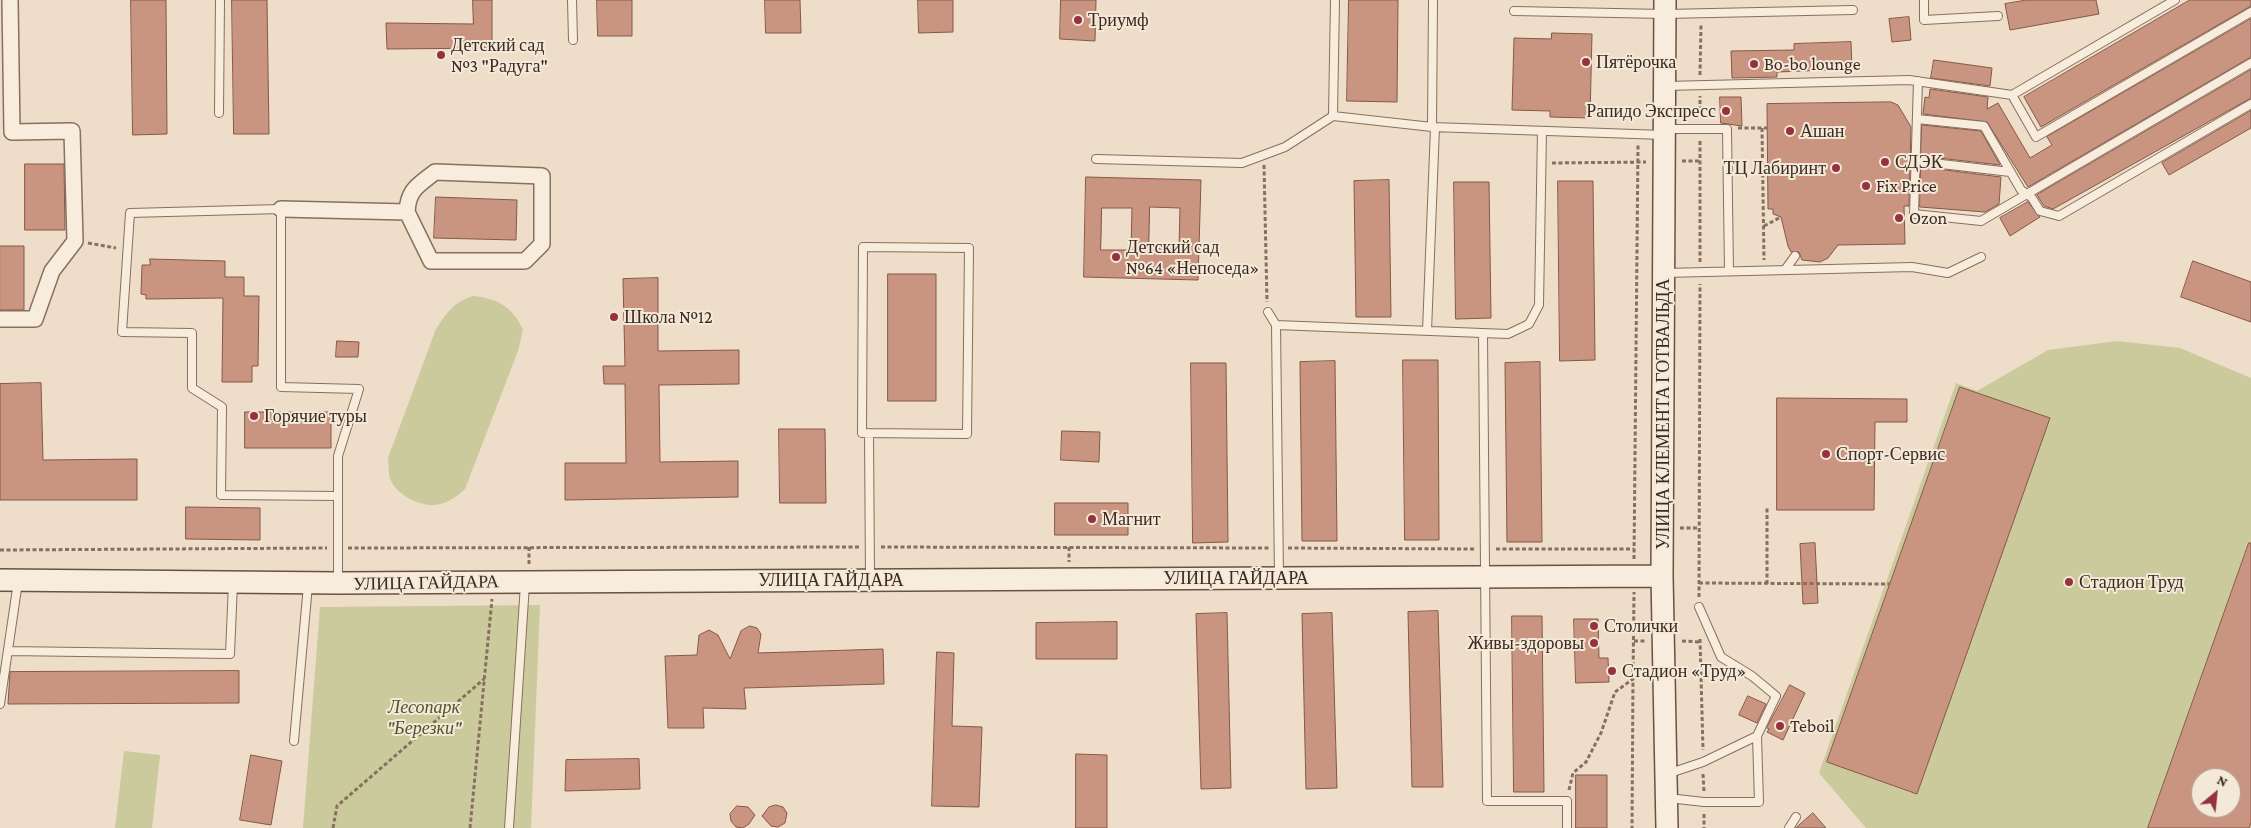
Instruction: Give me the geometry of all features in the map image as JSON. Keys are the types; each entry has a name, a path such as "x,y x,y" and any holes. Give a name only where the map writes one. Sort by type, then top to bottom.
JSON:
{"street":[{"path":"0,319 35,319 52,271 74,241 72,131 12,132 10,0"},
{"name":"УЛИЦА КЛЕМЕНТА ГОТВАЛЬДА","path":"1665,7 1662,576 1667,828"},
{"path":"435,172 542,176 542,244 525,262 431,260 407,212 413,189 435,172"},
{"path":"281,209 407,212"},
{"name":"УЛИЦА ГАЙДАРА","path":"9,580 338,583 1662,576"}],"lane":[{"path":"219,113 220,0"},
{"path":"572,0 573,40"},
{"path":"1333,116 1335,0"},
{"path":"1427,331 1434,127 1433,0"},
{"path":"1924,0 1924,20 1998,16"},
{"path":"1664,86 1918,81 2012,95 2175,0"},
{"path":"1514,11 1665,7 1701,13 1853,10"},
{"path":"2012,95 2036,137 2251,12"},
{"path":"1918,81 1914,214 1981,221 2251,63"},
{"path":"1917,119 1984,126 2021,190 2032,198 2040,211 2059,216 2251,104"},
{"path":"1096,159 1242,163 1285,147 1333,116 1434,127 1542,131 1638,134 1700,129 1727,129 1729,271"},
{"path":"1276,325 1508,334 1529,324 1540,305 1542,131"},
{"path":"1916,161 2010,172"},
{"path":"338,496 221,495 222,407 192,388 192,333 122,332 126,250 130,213 281,209 281,386 358,390 338,456 338,496 338,583"},
{"path":"864,247 969,248 967,434 869,433 862,433 864,247"},
{"path":"1785,270 1795,256"},
{"path":"1663,274 1912,267 1948,273 1981,257"},
{"path":"1268,312 1276,325 1278,578"},
{"path":"1483,333 1487,801 1566,801 1567,828"},
{"path":"869,433 870,580"},
{"path":"0,704 8,651 9,580"},
{"path":"8,651 230,654 233,582"},
{"path":"509,828 525,582"},
{"path":"294,741 308,583"},
{"path":"1666,798 1704,802 1759,802 1757,736 1776,696 1752,676 1720,657 1699,607"},
{"path":"1666,774 1703,762 1757,736"},
{"path":"1789,828 1796,817"}],"path":[{"path":"1701,13 1699,607 1704,802"},
{"path":"1762,128 1764,270"},
{"path":"1727,129 1767,128"},
{"path":"1632,828 1638,134"},
{"path":"1263,155 1268,312"},
{"path":"1542,163 1700,161"},
{"path":"1764,226 1781,217"},
{"path":"74,241 126,250"},
{"path":"1767,506 1767,584"},
{"path":"0,550 870,547 1634,549"},
{"path":"1699,584 1890,584"},
{"path":"470,828 492,598"},
{"path":"333,828 336,806 484,679"},
{"path":"1566,801 1573,773 1586,762 1601,733 1615,692 1633,679"}],"green space":[{"path":"473,296 490,299 503,305 514,315 523,330 518,351 465,489 450,500 436,505 429,505 405,496 394,486 389,476 388,458 436,329 452,308 461,301"},
{"name":"Стадион Труд","path":"2117,341 2180,348 2251,378 2251,828 1866,828 1819,773 1956,383 1977,391 2048,350"},
{"name":"Лесопарк \"Березки\"","path":"540,605 531,828 303,828 320,607"},
{"path":"124,751 160,755 152,828 115,828"}],"building":[{"path":"131,0 166,0 167,134 133,135"},
{"path":"232,0 267,0 269,134 234,134"},
{"path":"473,0 492,0 492,48 387,49 386,23 473,24"},
{"path":"597,0 632,0 632,36 598,36"},
{"path":"765,0 800,0 801,33 766,33"},
{"path":"918,0 953,0 953,32 919,33"},
{"name":"Триумф","path":"1061,0 1096,0 1095,41 1060,39"},
{"path":"1349,0 1398,0 1397,102 1347,101"},
{"path":"2027,0 2096,0 2099,14 2010,30 2005,4"},
{"path":"2190,0 2251,0 2251,6 2041,127 2024,97"},
{"path":"1909,17 1911,40 1892,42 1889,19"},
{"path":"2251,19 2251,57 2028,187 1987,122 1923,114 1925,97 1929,98 1930,89 1988,97 1987,109 1998,103 2030,158 2052,145 2047,137"},
{"path":"1552,33 1592,34 1590,118 1550,117 1550,111 1512,110 1514,38 1551,39"},
{"path":"1851,42 1852,69 1777,72 1777,77 1732,78 1731,51 1794,50 1794,44"},
{"path":"1934,60 1992,68 1990,86 1931,78"},
{"path":"2251,70 2251,98 2053,209 2044,206 2037,195"},
{"path":"1720,97 1741,97 1742,126 1721,123"},
{"name":"ТЦ Лабиринт","path":"1891,102 1898,105 1911,127 1909,206 1904,206 1905,244 1838,245 1828,258 1820,262 1802,260 1799,252 1791,252 1788,246 1781,217 1773,214 1773,209 1768,209 1767,104"},
{"path":"2251,111 2251,128 2169,175 2162,163"},
{"path":"1922,125 1981,131 2000,165 1921,156"},
{"path":"25,164 64,164 65,230 25,230"},
{"path":"1921,167 2001,177 1999,204 1985,212 1920,207"},
{"path":"1086,177 1201,180 1198,280 1084,277","holes":["1150,207 1180,208 1179,249 1149,248","1102,208 1132,208 1131,250 1101,250"]},
{"path":"1389,180 1391,317 1356,317 1354,181"},
{"path":"1558,181 1593,181 1595,360 1560,361"},
{"path":"1454,182 1489,182 1491,318 1456,319"},
{"path":"436,197 517,200 516,240 434,238"},
{"path":"2028,202 2040,217 2010,236 2000,218"},
{"path":"0,246 24,246 24,310 0,310"},
{"path":"150,259 225,261 225,277 244,277 244,296 259,296 258,366 252,366 252,382 222,382 223,298 146,299 146,295 141,294 142,265 150,265"},
{"path":"2193,261 2251,282 2251,322 2181,297"},
{"path":"888,274 936,274 936,401 888,401"},
{"path":"658,278 658,351 739,350 739,384 659,385 660,462 738,461 738,497 565,500 565,463 626,463 625,384 604,384 603,366 625,366 623,279"},
{"path":"337,341 359,342 358,357 336,357"},
{"path":"1403,360 1438,360 1439,540 1405,540"},
{"path":"1335,361 1337,541 1302,541 1300,362"},
{"path":"1540,362 1542,542 1507,542 1505,363"},
{"path":"1191,363 1226,363 1228,542 1193,543"},
{"path":"41,383 43,460 137,459 137,500 0,500 0,384"},
{"path":"1960,387 2050,418 1917,794 1827,762"},
{"name":"Спорт-Сервис","path":"1777,398 1907,399 1907,422 1875,422 1874,510 1777,510"},
{"path":"245,412 331,412 331,448 245,448"},
{"path":"779,429 825,429 826,503 780,503"},
{"path":"1062,431 1100,432 1099,462 1061,460"},
{"name":"Магнит","path":"1055,503 1128,503 1128,535 1055,535"},
{"path":"186,507 260,508 260,540 186,539"},
{"path":"1815,543 1818,603 1803,604 1800,544"},
{"path":"2249,543 2251,543 2251,823 2249,828 2148,828"},
{"path":"1438,611 1443,787 1412,787 1408,612"},
{"path":"1227,613 1231,788 1201,789 1196,614"},
{"path":"1332,613 1337,788 1306,789 1302,614"},
{"path":"1512,616 1542,616 1544,792 1514,792"},
{"path":"1574,619 1598,619 1599,658 1608,658 1609,682 1576,683"},
{"path":"1117,622 1117,659 1036,659 1036,623"},
{"path":"750,626 757,628 761,634 758,653 883,649 884,684 744,688 746,709 703,708 704,728 668,728 665,656 697,655 699,635 709,630 718,635 730,659 741,631"},
{"path":"937,652 954,653 952,726 982,727 979,807 932,806"},
{"path":"239,671 239,703 8,704 10,672"},
{"path":"1790,685 1805,693 1783,740 1767,732 1769,729 1767,728"},
{"path":"1748,696 1766,704 1757,723 1739,715"},
{"path":"1076,754 1107,755 1107,828 1076,828"},
{"path":"251,755 282,761 271,825 240,820"},
{"path":"639,759 640,789 565,791 566,760"},
{"path":"1576,775 1607,775 1607,828 1576,828"},
{"path":"776,805 783,807 787,813 785,823 778,827 771,826 762,816 769,807"},
{"path":"737,806 748,807 755,815 749,824 743,828 736,827 731,821 730,814"},
{"path":"1813,813 1826,828 1796,828"}],"place":[{"name":"Триумф","path":"1078,20"},
{"name":"Детский сад №3 \"Радуга\"","path":"441,55"},
{"name":"Пятёрочка","path":"1586,62"},
{"name":"Bo-bo lounge","path":"1754,64"},
{"name":"Рапидо Экспресс","path":"1726,111"},
{"name":"Ашан","path":"1790,131"},
{"name":"СДЭК","path":"1885,162"},
{"name":"ТЦ Лабиринт","path":"1836,168"},
{"name":"Fix Price","path":"1866,186"},
{"name":"Ozon","path":"1899,218"},
{"name":"Детский сад №64 «Непоседа»","path":"1116,257"},
{"name":"Школа №12","path":"614,317"},
{"name":"Горячие туры","path":"254,416"},
{"name":"Спорт-Сервис","path":"1826,454"},
{"name":"Магнит","path":"1092,519"},
{"name":"Стадион Труд","path":"2069,582"},
{"name":"Столички","path":"1594,626"},
{"name":"Живы-здоровы","path":"1594,643"},
{"name":"Стадион «Труд»","path":"1612,671"},
{"name":"Teboil","path":"1780,726"}]}
